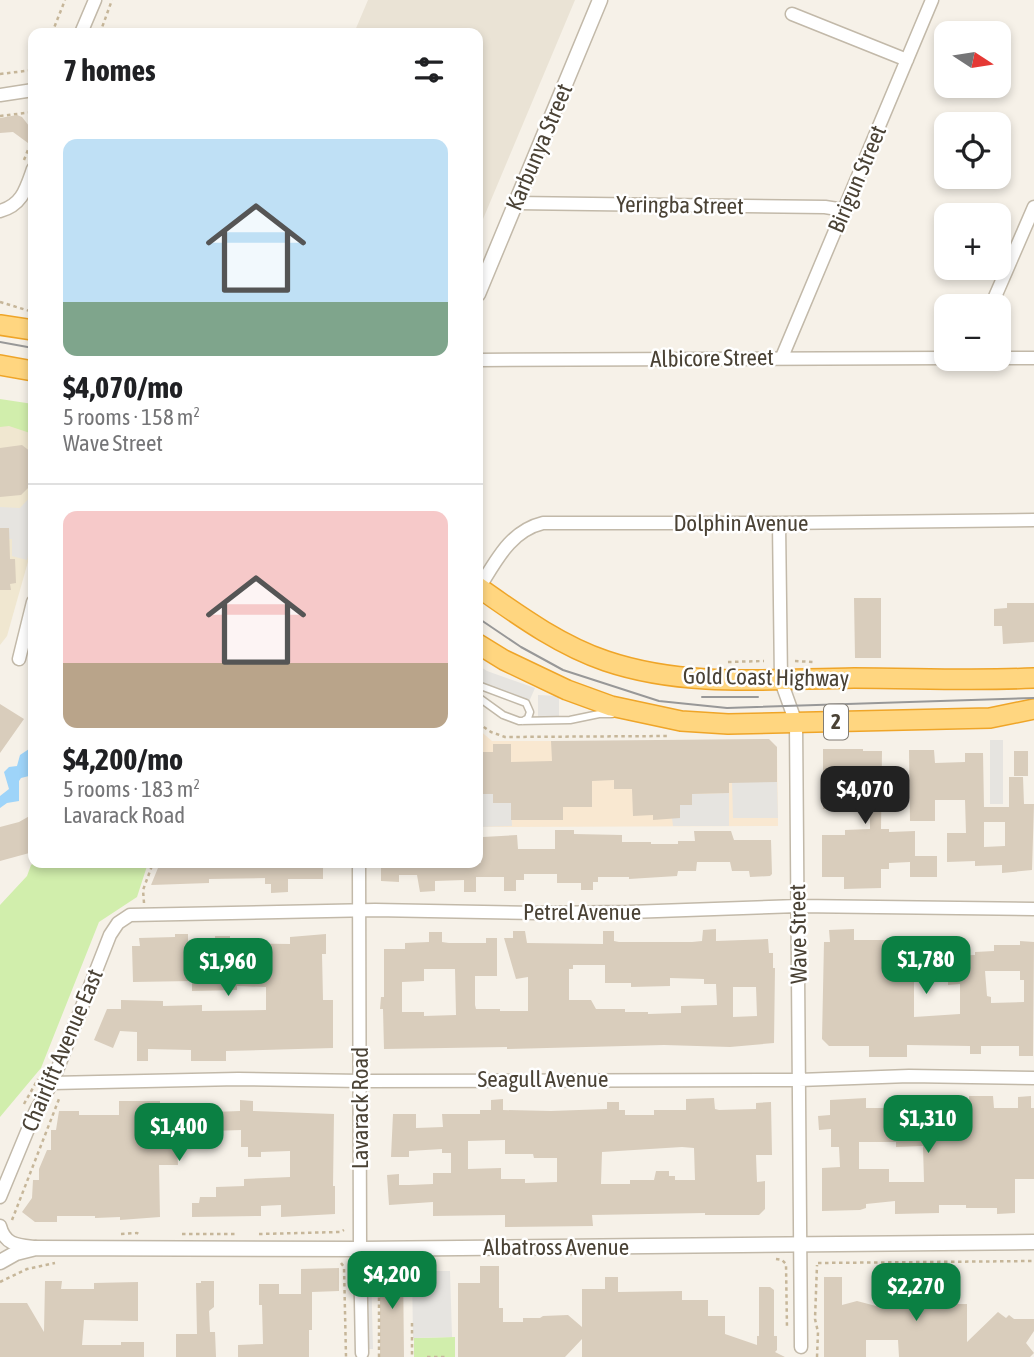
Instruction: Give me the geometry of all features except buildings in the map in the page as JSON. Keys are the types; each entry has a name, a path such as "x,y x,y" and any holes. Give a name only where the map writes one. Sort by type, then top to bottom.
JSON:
{"highway":[{"path":"0,325 28,329"},
{"path":"0,365 28,370"},
{"name":"Gold Coast Highway","path":"483,590 554,637 606,661 674,676 781,681 1034,678"},
{"name":"Gold Coast Highway","path":"483,647 567,690 611,706 698,723 990,718 1034,709"}],"street":[{"path":"83,28 94,0"},
{"name":"Karbunya Street","path":"483,282 600,0"},
{"name":"Birigun Street","path":"782,357 932,0"},
{"path":"792,14 907,60"},
{"path":"0,95 28,91"},
{"path":"0,211 13,207 22,198 28,182"},
{"name":"Yeringba Street","path":"515,203 825,206 844,210"},
{"path":"996,294 1034,207"},
{"name":"Albicore Street","path":"483,360 934,358"},
{"path":"1011,358 1034,358"},
{"name":"Dolphin Avenue","path":"483,580 519,532 543,523 1034,520"},
{"name":"Wave Street","path":"779,523 781,681 796,723 802,1347"},
{"path":"19,659 28,622"},
{"name":"Lavarack Road","path":"359,868 362,1353"},
{"name":"Petrel Avenue","path":"130,915 453,910 536,913 798,906 1034,909"},
{"name":"Chairlift Avenue East","path":"0,1209 1,1194 36,1110 52,1083 110,934 118,923 130,915"},
{"name":"Seagull Avenue","path":"52,1083 238,1079 799,1080 909,1076 1034,1078"},
{"path":"5,1230 13,1244 36,1248"},
{"path":"2,1258 6,1246 5,1230"},
{"name":"Albatross Avenue","path":"2,1258 36,1248 360,1249 1034,1242"}],"lane":[{"path":"483,687 526,703 530,707 530,713 527,719 521,721"},
{"name":"Gold Coast Highway","path":"483,701 503,715 521,721 569,720 599,714 639,713"}],"path":[{"path":"54,28 65,0"},
{"path":"102,28 112,0"},
{"path":"0,74 28,71"},
{"path":"0,116 28,113"},
{"path":"0,302 28,310"},
{"name":"Gold Coast Highway","path":"724,663 764,662"},
{"path":"483,726 505,737 678,736"},
{"path":"145,915 143,890 151,868"},
{"name":"Chairlift Avenue East","path":"5,1230 11,1221 59,1099"},
{"path":"817,1357 817,1263 1034,1261"},
{"path":"379,1357 379,1266 382,1263"},
{"path":"344,1267 346,1357"},
{"path":"412,1323 412,1357"},
{"path":"428,1357 447,1357"}],"shaded area":[{"path":"368,0 575,0 483,219 483,28 356,28"},
{"path":"0,410 28,416 28,562 7,636 0,645"},
{"path":"28,499 27,560 12,556 12,539 0,540 0,507 20,508"},
{"path":"483,668 535,688 528,704 483,687"},
{"path":"538,695 559,696 559,720 538,721"},
{"path":"483,733 492,741 652,741 777,747 778,826 483,827"},
{"path":"990,740 1003,740 1003,804 990,804"},
{"path":"732,782 777,782 778,818 733,818"},
{"path":"729,793 729,826 673,826 672,818 680,805 692,805 692,794"},
{"path":"483,794 493,794 494,803 511,803 512,826 483,827"},
{"path":"361,1268 371,1269 373,1349 363,1349"},
{"path":"412,1271 450,1271 452,1337 413,1338"}],"green space":[{"path":"0,399 28,403 28,432 9,426 0,427"},
{"path":"30,868 146,868 137,897 99,922 41,1068 0,1117 0,905 27,876"},
{"path":"455,1337 455,1357 414,1357 414,1338"}],"water":[{"path":"28,750 28,776 19,781 19,801 7,803 0,808 0,796 9,789 4,772 9,767 17,766 20,755"}],"tram line":[{"path":"0,342 28,347"},
{"path":"483,621 521,647 563,670 659,701 727,708 1034,698"},
{"path":"702,697 758,697"}]}
